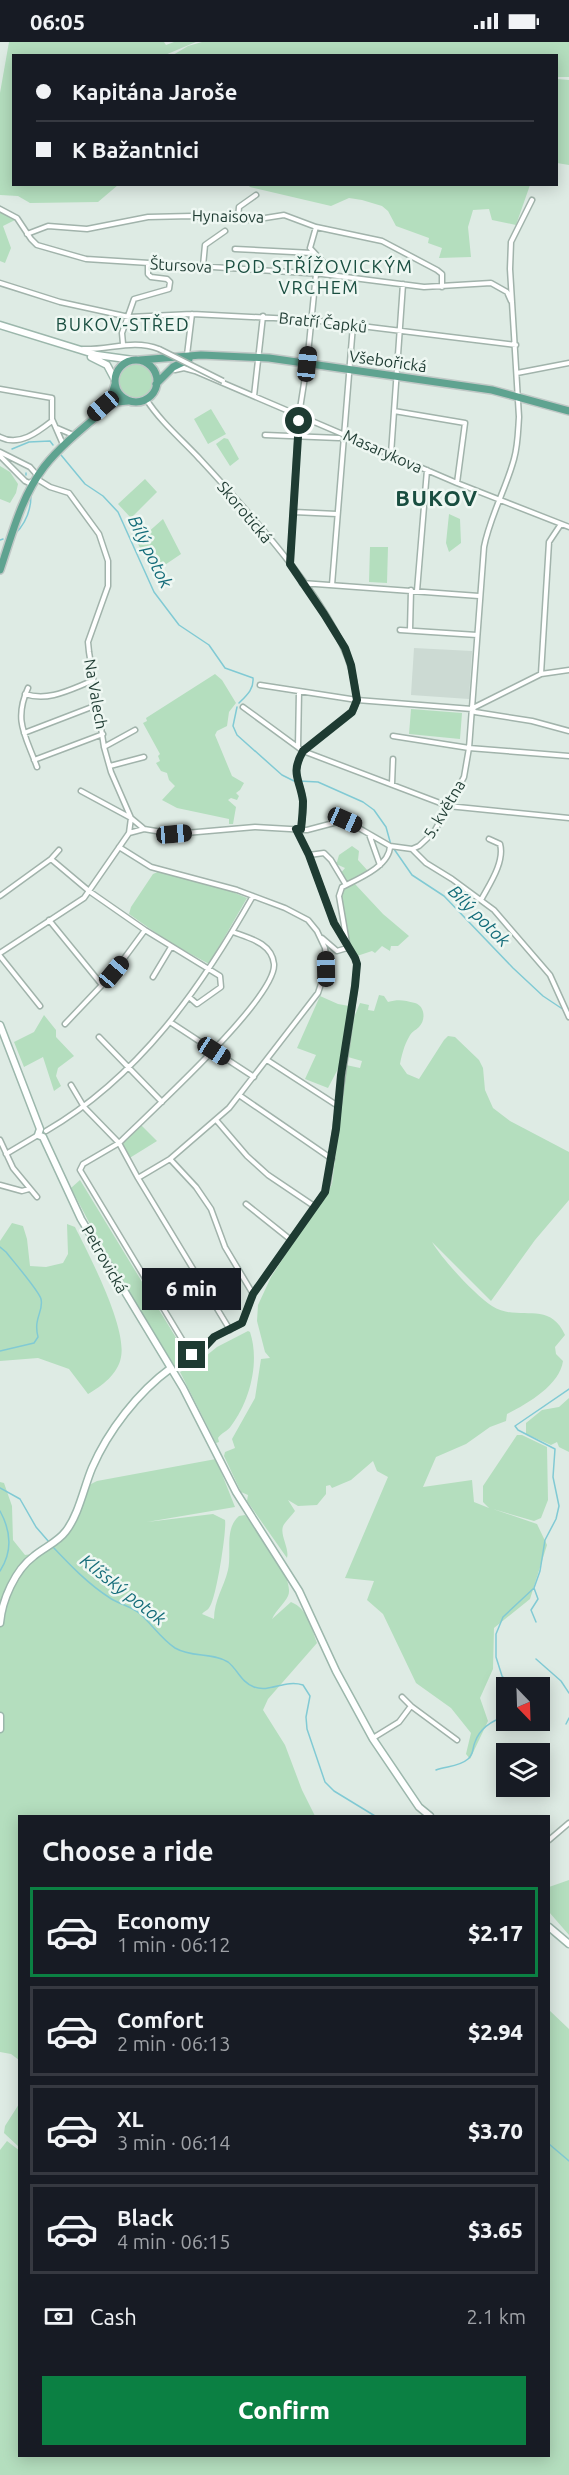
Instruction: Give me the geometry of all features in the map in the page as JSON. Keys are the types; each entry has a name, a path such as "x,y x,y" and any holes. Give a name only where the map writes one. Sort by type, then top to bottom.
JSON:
{"main road":[{"name":"Masarykova","path":"0,327 106,357 137,360"},
{"name":"Masarykova","path":"0,327 100,360 110,368 115,382"},
{"name":"Všebořická","path":"156,384 178,364 201,355"},
{"name":"Všebořická","path":"137,360 201,355 259,357 465,385 518,395 569,411"},
{"path":"0,557 17,508 34,478 62,442 109,401 115,382 120,367 137,360 152,368 156,377 153,393 137,402 128,400 119,394 115,382"},
{"path":"0,570 34,478 56,453 112,404 128,400"},
{"name":"Petrovická","path":"0,1025 42,1133 81,1219 171,1368 243,1504 299,1591 336,1671 372,1738 418,1807 429,1815"},
{"path":"0,1623 5,1598 21,1569 32,1556 51,1545 67,1530 107,1438 140,1397 171,1368"},
{"path":"0,1716 0,1729"},
{"path":"550,1929 569,1944"}],"street":[{"path":"238,219 239,207 256,195"},
{"name":"5. května","path":"144,829 174,834 255,827 307,830 345,820 392,846 412,849 424,843 429,837 466,772 479,596 487,530 514,459 519,417 511,242 532,200"},
{"name":"Štursova","path":"0,209 17,218 27,234 38,245 86,259 322,274 404,284 442,286 491,283 507,292 513,305"},
{"name":"Hynaisova","path":"27,234 48,226 87,229 148,217 192,216 252,220 284,215 316,227 391,245 442,274 442,286"},
{"path":"316,227 309,244 312,253 323,262 322,274"},
{"path":"203,266 205,245 221,236 225,231"},
{"path":"236,249 312,253"},
{"path":"123,344 122,333 129,317 129,307 134,298 169,289 170,282 167,279 151,277 148,274 148,264"},
{"path":"290,564 299,415 307,364 316,274"},
{"name":"Bratří Čapků","path":"0,283 60,302 129,317 192,314 263,316 420,332 516,345"},
{"path":"391,454 404,284"},
{"path":"187,356 192,314"},
{"path":"254,396 263,316"},
{"path":"332,585 353,325"},
{"name":"Masarykova","path":"78,349 102,349 123,344 142,344 159,349 231,386"},
{"path":"517,373 569,363"},
{"name":"Masarykova","path":"164,376 184,368 457,483 569,527"},
{"path":"0,389 51,397 53,423 62,442"},
{"name":"Skorotická","path":"146,399 155,414 213,474 290,564 345,648 351,665 357,700"},
{"path":"394,411 465,423 457,483"},
{"path":"53,423 61,431 70,434"},
{"path":"0,437 13,441 53,423"},
{"path":"265,435 339,438"},
{"path":"0,454 34,478"},
{"name":"Na Valech","path":"0,454 50,488 69,493 99,534 108,561 108,586 88,642 92,681 109,766 131,818"},
{"path":"417,591 427,470"},
{"path":"294,512 337,514"},
{"path":"541,674 549,542 561,524"},
{"path":"302,583 479,596"},
{"path":"410,630 411,590"},
{"path":"400,630 477,635"},
{"path":"472,709 541,674 569,670"},
{"path":"25,694 49,696 92,681"},
{"path":"260,685 357,700 472,709 475,712 532,721 569,731"},
{"path":"28,688 19,714 37,767"},
{"path":"298,747 299,691"},
{"path":"301,829 303,804 296,778 299,758 303,751 352,712 357,700"},
{"path":"24,733 97,705"},
{"path":"243,707 303,751 448,806 569,818"},
{"path":"104,747 135,730"},
{"path":"34,760 103,734"},
{"path":"393,736 469,748 569,756"},
{"path":"109,766 144,757"},
{"path":"392,784 393,759"},
{"path":"81,791 131,818 144,829"},
{"path":"40,1006 0,954 84,898 129,833 131,818"},
{"path":"129,833 144,829"},
{"path":"233,932 264,945 272,957 274,971 267,986 214,1051 119,1143 83,1164 81,1173 192,1355 200,1352 214,1337 242,1323 253,1294 325,1192 332,1159 357,964 329,912 309,855 296,829"},
{"path":"369,834 380,865"},
{"path":"482,900 495,874 502,851 500,844 489,839"},
{"path":"319,936 337,951 347,948 339,896 342,887 380,865 392,846"},
{"path":"119,847 151,867 254,896 308,920 319,936 326,956 323,983 314,999 239,1095 217,1120 170,1159 138,1178"},
{"path":"412,849 426,863 494,910 550,975 569,1017"},
{"path":"0,896 51,859 59,850"},
{"path":"309,855 324,853 331,860 346,885"},
{"path":"51,859 89,891 145,930 220,976 221,987 196,1004 189,997"},
{"path":"6,1154 84,1107 129,1068 170,1022 211,969 254,896"},
{"path":"49,920 102,985 64,1024"},
{"path":"114,972 145,930"},
{"path":"153,977 171,946"},
{"path":"170,1022 254,1077"},
{"path":"99,1037 162,1102"},
{"path":"267,1060 338,1106"},
{"path":"70,1085 84,1107 119,1143 230,1330"},
{"path":"239,1095 332,1159"},
{"path":"217,1120 247,1156 268,1175 314,1206"},
{"path":"0,1140 16,1173 36,1197"},
{"path":"170,1159 196,1187 211,1209 225,1247 253,1294"},
{"path":"0,1185 22,1191 29,1189"},
{"path":"246,1204 291,1240"},
{"path":"402,1697 457,1740"},
{"path":"372,1738 399,1722 411,1706"},
{"path":"550,1839 569,1823"}],"shaded area":[{"path":"414,648 472,651 469,699 411,695"}],"green space":[{"path":"9,42 164,42 166,45 174,42 196,42 167,54 12,54 12,186 117,186 98,202 30,203 18,196 0,195 0,93"},
{"path":"202,42 569,42 569,77 558,77 558,54 175,54 188,46"},
{"path":"558,79 569,80 569,165 558,163"},
{"path":"530,186 516,225 492,220 489,209 473,210 468,227 471,257 439,258 442,248 428,243 429,238 396,226 388,211 382,206 349,198 331,206 250,187"},
{"path":"0,212 8,213 15,220 3,226 11,248 5,263 0,261"},
{"path":"136,364 148,369 153,381 148,393 136,398 124,393 119,381 124,369"},
{"path":"211,409 226,434 208,444 194,419"},
{"path":"224,438 228,439 239,459 230,466 216,444"},
{"path":"0,466 10,472 18,484 10,503 0,499"},
{"path":"145,479 157,492 131,518 118,504"},
{"path":"449,514 460,519 461,543 449,552 446,543"},
{"path":"163,519 181,554 153,573 137,542"},
{"path":"370,547 388,547 387,583 369,582"},
{"path":"215,674 222,680 236,703 229,712 227,726 217,731 215,735 232,776 244,783 236,793 239,796 237,800 231,798 228,800 236,807 233,824 229,824 229,819 177,808 162,800 175,786 169,780 167,773 161,771 156,763 160,761 158,756 160,754 143,723 147,721 146,718"},
{"path":"411,709 462,713 460,739 409,734"},
{"path":"352,846 359,851 358,860 368,871 346,884 340,874 345,868 334,863 337,862 339,855"},
{"path":"377,868 380,869 355,884 383,914 409,936 398,946 391,946 390,951 382,946 375,953 372,951 357,956 349,943 340,896 343,887"},
{"path":"160,871 223,888 247,898 209,964 169,942 129,914 131,907 153,874"},
{"path":"379,995 384,996 388,1002 401,1000 415,1003 423,1010 421,1024 412,1032 404,1047 400,1064 407,1074 419,1079 444,1040 448,1036 455,1037 479,1060 483,1068 485,1090 493,1108 510,1121 569,1152 569,1200 535,1240 491,1301 432,1242 459,1276 492,1306 512,1313 542,1314 558,1324 565,1335 555,1347 556,1354 563,1361 561,1370 549,1386 524,1405 507,1414 506,1421 490,1427 466,1444 436,1457 423,1487 472,1480 474,1502 489,1508 483,1502 483,1486 517,1435 522,1435 547,1447 548,1500 541,1518 534,1521 493,1509 537,1524 547,1545 530,1599 494,1628 493,1669 480,1698 488,1721 470,1759 466,1754 471,1733 451,1708 416,1683 383,1614 367,1600 374,1581 345,1578 388,1477 377,1471 373,1461 351,1480 332,1488 330,1485 326,1486 326,1494 317,1505 298,1506 288,1500 295,1511 285,1523 282,1531 287,1558 247,1501 248,1495 241,1492 224,1456 225,1452 235,1448 232,1439 255,1398 261,1359 270,1358 265,1352 257,1321 258,1305 271,1277 332,1184 346,1065 360,1068 362,1061 348,1057 352,1022 360,1003 369,1005 368,1010 374,1011"},
{"path":"320,996 349,1006 340,1065 328,1088 305,1079 316,1055 297,1048"},
{"path":"44,1015 56,1030 56,1037 74,1056 58,1068 56,1076 61,1086 54,1091 43,1057 24,1067 14,1042 34,1032"},
{"path":"141,1125 157,1141 128,1159 122,1144"},
{"path":"80,1180 189,1359 189,1363 176,1368 111,1264 71,1188"},
{"path":"12,1223 23,1226 30,1266 46,1267 63,1263 68,1254 67,1224 75,1227 106,1291 118,1328 121,1357 113,1374 88,1394 69,1369 38,1358 0,1361 0,1241"},
{"path":"248,1331 253,1344 254,1356 248,1393 238,1416 216,1443 180,1372 196,1364 217,1347"},
{"path":"569,1398 569,1452 559,1447 557,1442 551,1445 526,1434 526,1423 542,1410 559,1407"},
{"path":"216,1459 235,1507 147,1522 213,1514 225,1520 223,1550 215,1593 209,1608 202,1614 214,1619 228,1570 230,1534 234,1521 239,1516 245,1515 281,1566 289,1588 288,1596 272,1619 291,1602 297,1605 311,1625 317,1643 268,1699 263,1710 285,1745 302,1790 314,1815 18,1815 18,2059 11,2054 0,2052 0,1482 4,1483 12,1506 13,1540 25,1555 41,1552 62,1541 75,1523 89,1485 97,1481"},
{"path":"569,1880 569,1935 550,1913 550,1887"},
{"path":"550,2011 569,2029 569,2475 0,2475 0,2150 7,2141 18,2149 18,2457 550,2457"},
{"path":"18,2106 18,2146 4,2133 5,2126"}],"waterway":[{"name":"Bílý potok","path":"12,449 29,442 50,441 53,445"},
{"name":"Bílý potok","path":"61,455 85,484 103,496 118,512 154,592 179,625 209,645 225,668 253,678 251,689 239,703"},
{"name":"Klíšský potok","path":"15,534 27,516 31,495"},
{"name":"Bílý potok","path":"237,707 233,726 237,735 282,775 294,781"},
{"name":"Bílý potok","path":"299,781 318,782 363,802 374,810 386,827 391,845"},
{"name":"Bílý potok","path":"394,849 412,875 444,896 513,968 543,996 564,1010"},
{"name":"Klíšský potok","path":"0,1247 31,1283 42,1303 37,1325 38,1337 34,1343 0,1351"},
{"path":"503,1677 496,1657 496,1634 503,1617 534,1588 540,1571 545,1540 556,1519 559,1506 553,1477 555,1449 518,1430 515,1426 569,1389"},
{"name":"Klíšský potok","path":"0,1488 20,1499 36,1527 49,1542"},
{"path":"0,1511 9,1541 7,1556 0,1571"},
{"name":"Klíšský potok","path":"52,1546 94,1587 139,1613 175,1648 188,1653 222,1659 254,1687 303,1685 310,1696 306,1717 307,1729 325,1782 334,1791 373,1815"},
{"path":"534,1588 538,1599 531,1610 536,1622"},
{"path":"536,1659 561,1681 569,1693"},
{"path":"566,1724 569,1718"},
{"path":"436,1770 457,1765 468,1759 477,1737 496,1720"},
{"name":"Klíšský potok","path":"550,2145 569,2161"}],"district":[{"name":"POD STŘÍŽOVICKÝM VRCHEM","path":"319,277"},
{"name":"BUKOV-STŘED","path":"123,325"},
{"name":"BUKOV","path":"437,498"}],"route":[{"path":"192,1355 200,1352 214,1337 242,1323 253,1294 325,1192 336,1129 341,1075 355,986 357,964 355,958 334,923 309,855 296,829 301,829 303,804 296,778 299,758 303,751 352,712 357,700 351,665 345,648 290,564 299,421"}]}
